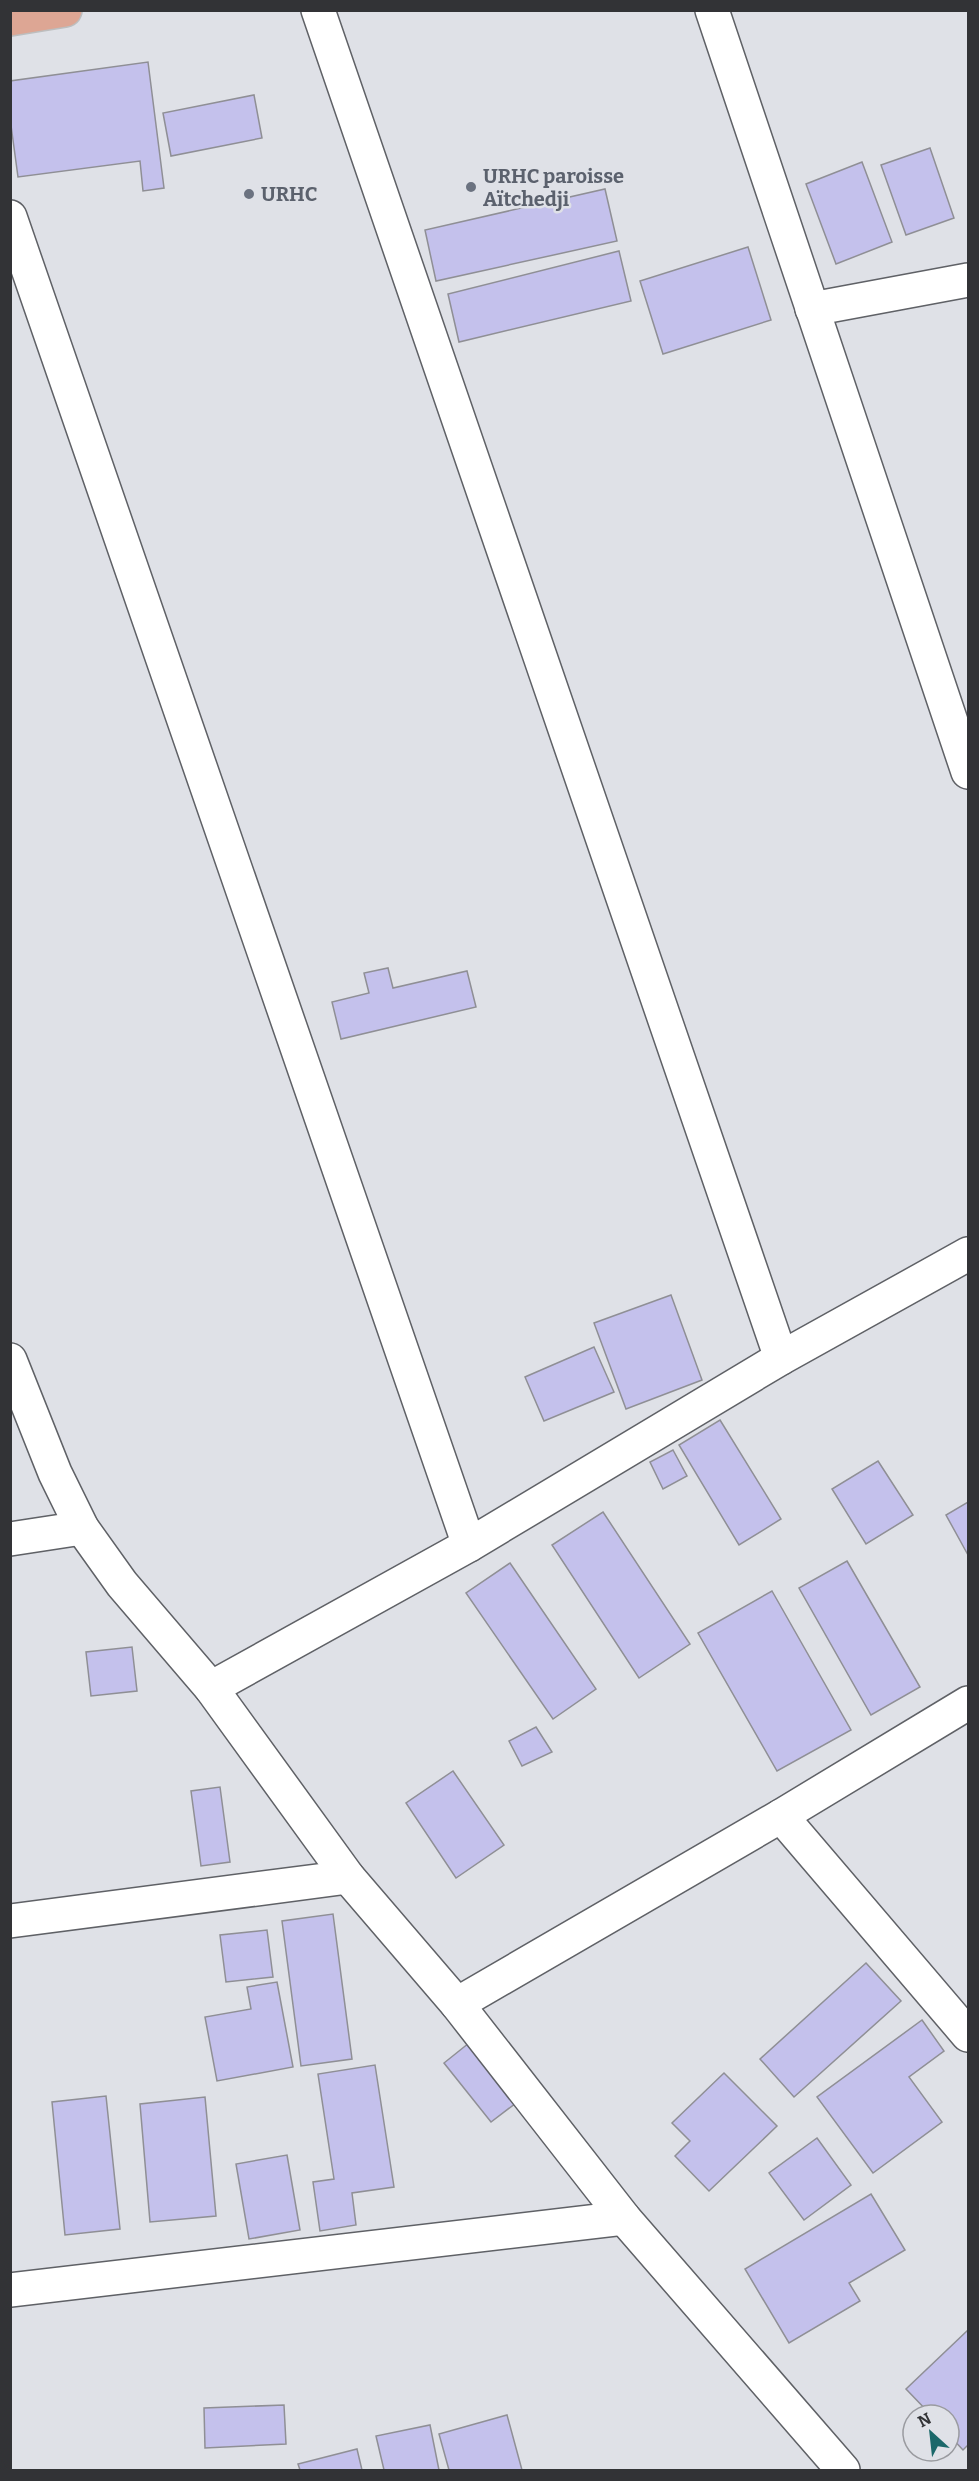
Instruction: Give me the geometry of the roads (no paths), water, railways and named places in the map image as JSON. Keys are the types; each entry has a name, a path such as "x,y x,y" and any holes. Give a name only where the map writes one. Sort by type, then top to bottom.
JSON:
{"main road":[{"path":"10,19 65,10"}],"street":[{"path":"318,10 781,1358"},
{"path":"712,10 969,772"},
{"path":"10,217 469,1545"},
{"path":"812,309 969,280"},
{"path":"211,1688 469,1545 781,1358 969,1254"},
{"path":"10,1360 54,1473 82,1528 122,1584 211,1688 348,1877 457,2004 624,2218 843,2470"},
{"path":"10,1539 82,1528"},
{"path":"457,2004 781,1816 969,1703"},
{"path":"781,1816 969,2035"},
{"path":"10,1921 348,1877"},
{"path":"10,2290 624,2218"}],"place":[{"name":"URHC paroisse Aïtchedji","path":"471,187"},
{"name":"URHC","path":"249,194"}]}
